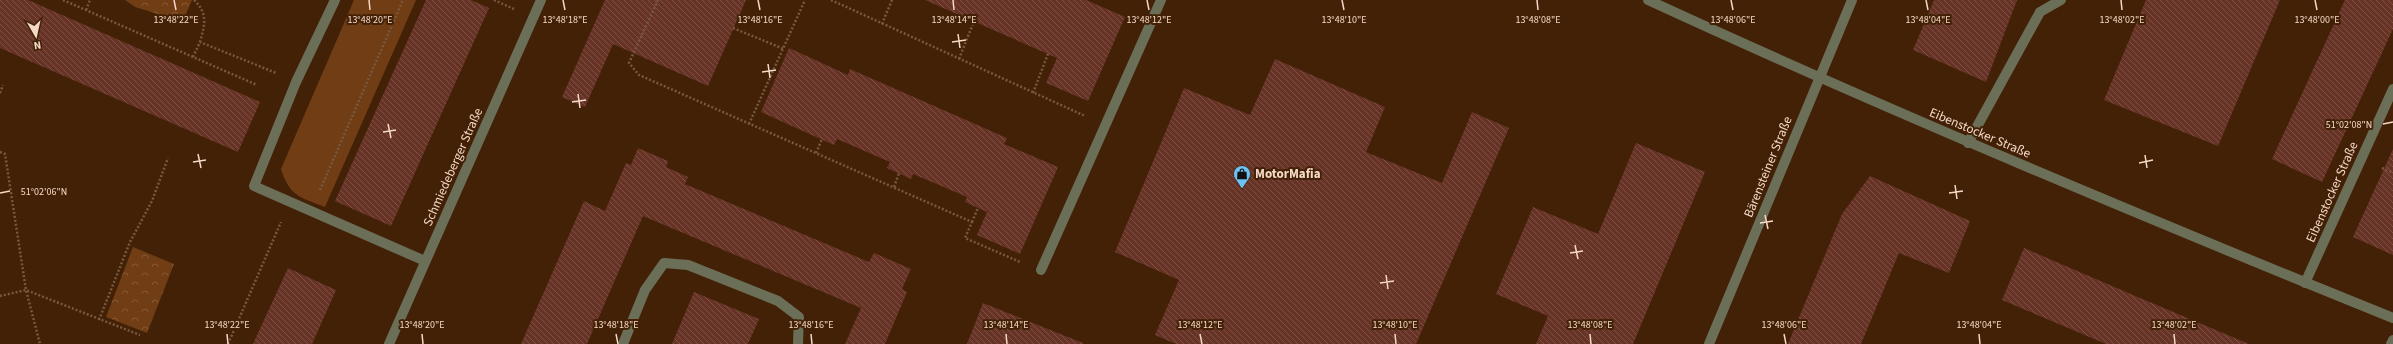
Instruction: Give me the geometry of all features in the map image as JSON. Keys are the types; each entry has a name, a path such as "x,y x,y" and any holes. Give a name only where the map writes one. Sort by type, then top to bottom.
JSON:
{"street":[{"path":"335,0 296,82 254,186 425,261"},
{"name":"Schmiedeberger Straße","path":"388,344 541,0"},
{"path":"1041,270 1104,125 1161,0"},
{"name":"Eibenstocker Straße","path":"1648,0 1819,79 1968,143 2393,318"},
{"name":"Bärensteiner Straße","path":"1709,344 1852,0"},
{"path":"1968,143 2040,12 2061,0"},
{"name":"Eibenstocker Straße","path":"2305,283 2393,89"},
{"path":"622,344 645,290 664,263 688,265 778,301 799,317 798,344"},
{"path":"2391,344 2393,340"}],"path":[{"path":"63,0 257,85"},
{"path":"86,10 90,0"},
{"path":"193,57 200,42 205,23 205,15 194,0"},
{"path":"311,212 403,0"},
{"path":"658,0 629,63 639,75 972,222"},
{"path":"749,124 805,0"},
{"path":"831,0 1104,125"},
{"path":"882,24 892,0"},
{"path":"959,59 974,21"},
{"path":"733,28 784,49"},
{"path":"200,42 296,82"},
{"path":"1033,92 1048,54"},
{"path":"0,93 3,85"},
{"path":"816,153 822,139"},
{"path":"0,152 5,154 26,290 40,344"},
{"path":"99,320 130,242 152,201 168,158"},
{"path":"894,187 899,173"},
{"path":"228,344 290,203"},
{"path":"978,208 965,238 1041,270"},
{"path":"0,296 26,290 140,335"}],"green space":[{"path":"125,0 192,0 185,16 177,20 135,7"},
{"path":"354,0 416,0 325,207 302,198 292,191 284,178 281,169"},
{"path":"133,247 174,264 147,333 106,317"}],"building":[{"path":"0,0 28,0 260,102 238,152 0,48"},
{"path":"426,0 471,0 489,8 391,226 335,201"},
{"path":"605,0 746,0 708,86 613,44 585,107 562,97"},
{"path":"925,0 1086,0 1125,17 1088,101 1046,83 1057,58"},
{"path":"1934,0 2017,0 1986,82 1913,50"},
{"path":"2146,0 2280,0 2218,146 2104,100"},
{"path":"2345,0 2393,0 2393,29 2322,182 2272,159"},
{"path":"789,48 848,75 850,69 1007,138 1004,144 1058,167 1020,254 977,235 987,212 965,202 967,197 913,174 911,179 887,168 890,162 837,139 834,145 761,112"},
{"path":"1275,59 1385,107 1366,152 1442,183 1472,112 1509,128 1416,344 1176,344 1155,335 1179,280 1115,252 1184,88 1250,115"},
{"path":"1636,143 1705,172 1633,344 1536,344 1548,316 1496,294 1533,207 1598,234"},
{"path":"638,148 668,161 666,167 688,177 685,184 869,262 874,253 911,269 902,289 907,292 885,344 845,344 861,308 643,216 587,344 521,344 584,201 605,211 626,163 631,165"},
{"path":"2393,149 2393,255 2353,237"},
{"path":"1870,176 1970,221 1949,273 1899,253 1861,344 1788,344 1842,214"},
{"path":"2024,248 2249,344 2106,344 2002,300"},
{"path":"288,268 336,290 312,344 253,344"},
{"path":"694,292 759,319 748,344 672,344"},
{"path":"983,303 1083,343 1083,344 967,344"}],"place":[{"name":"MotorMafia","path":"1242,189"}]}
